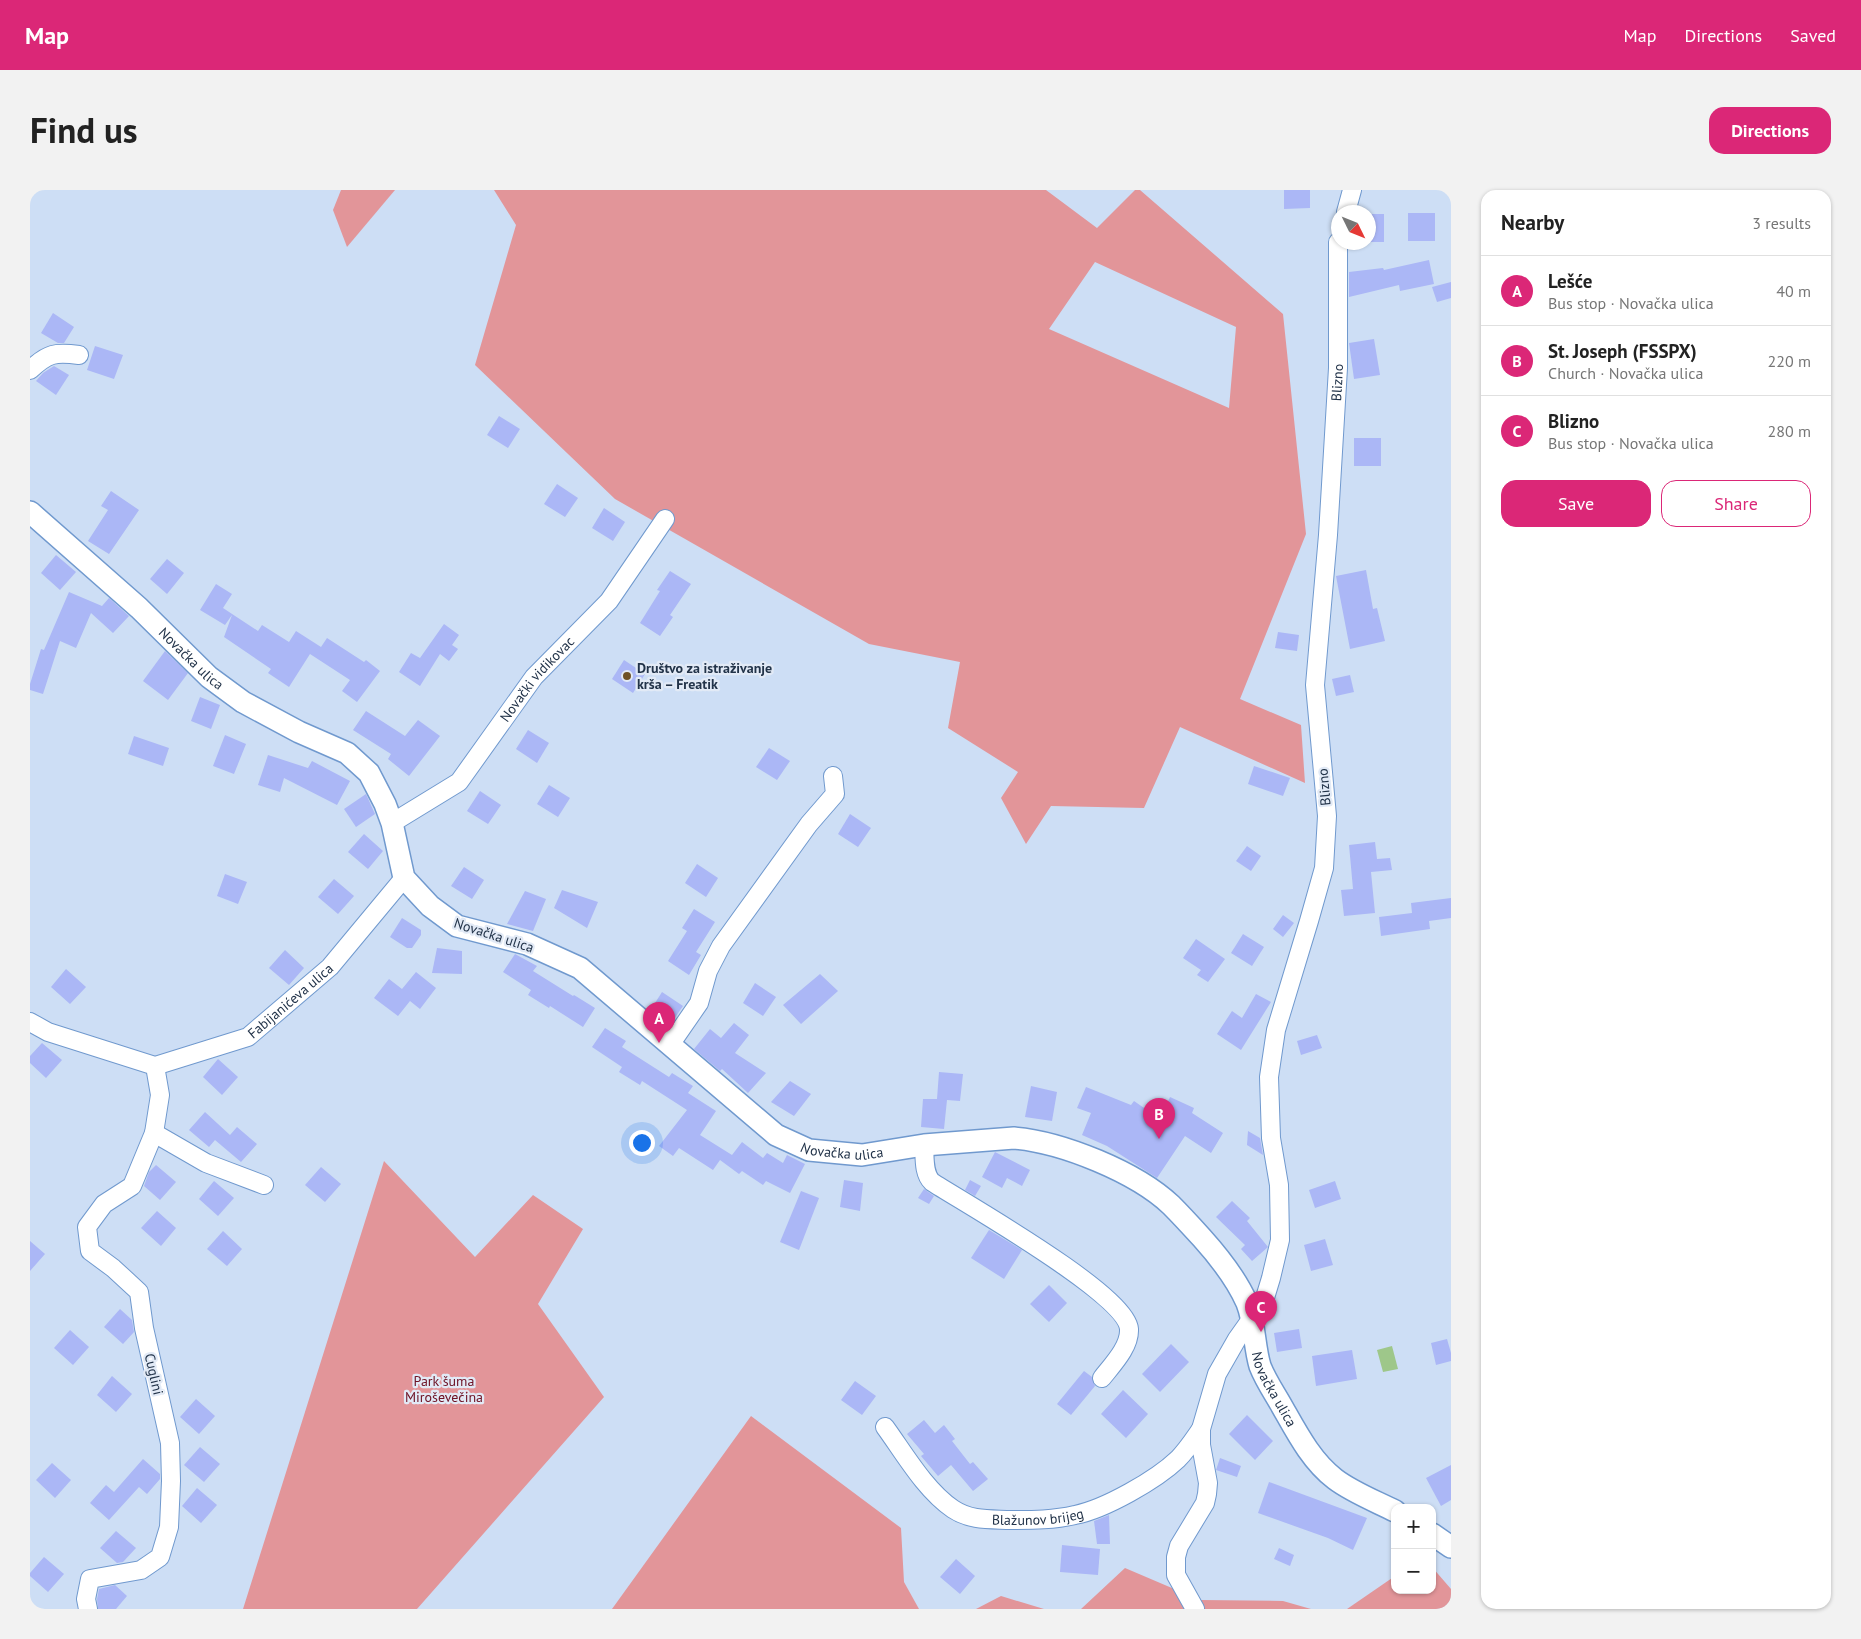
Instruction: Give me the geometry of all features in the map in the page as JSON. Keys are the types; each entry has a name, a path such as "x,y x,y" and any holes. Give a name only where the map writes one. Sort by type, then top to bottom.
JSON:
{"street":[{"path":"1348,205 1352,190"},
{"name":"Blizno","path":"1251,1319 1264,1301 1280,1240 1278,1185 1271,1138 1270,1086 1276,1030 1324,868 1327,816 1315,685 1328,535 1338,368 1338,250"},
{"path":"30,370 41,359 59,352 79,355"},
{"name":"Novačka ulica","path":"30,512 139,608 209,677 243,702 299,732 347,753 369,773 385,804 392,823 404,878 430,906 457,926 527,944 580,968 776,1135 810,1150 862,1155 924,1145 1014,1138 1043,1142 1128,1175 1147,1187 1171,1205 1224,1262 1248,1305 1261,1369 1292,1425 1314,1458 1324,1470 1339,1482 1391,1509"},
{"name":"Novački vidikovac","path":"392,823 459,782 534,677 609,601 665,519"},
{"path":"670,1045 699,1003 708,971 721,946 810,824 835,794 833,776"},
{"name":"Fabijanićeva ulica","path":"156,1066 248,1037 330,968 404,878"},
{"path":"30,1022 48,1032 156,1066"},
{"name":"Cuglini","path":"88,1609 86,1599 90,1579 141,1570 160,1557 169,1527 170,1443 144,1328 139,1292 113,1268 90,1251 87,1227 104,1204 132,1186 154,1133 160,1095 156,1066"},
{"path":"154,1133 206,1163 264,1185"},
{"path":"924,1145 926,1173 932,1182 1084,1279 1119,1311 1129,1328 1127,1338 1115,1362 1102,1378"},
{"name":"Blažunov brijeg","path":"1194,1609 1176,1574 1176,1557 1179,1546 1205,1503 1207,1494 1208,1484 1201,1445 1201,1429 1217,1374 1251,1319"},
{"name":"Blažunov brijeg","path":"885,1426 926,1483 936,1495 952,1508 966,1516 977,1519 1043,1520 1084,1513 1136,1489 1164,1472 1179,1458 1201,1429"},
{"path":"1436,1537 1451,1547"}],"green space":[{"path":"341,190 395,190 347,247 333,210"},
{"path":"494,190 1046,190 1097,228 1135,190 1140,190 1283,314 1306,534 1240,699 1301,725 1305,783 1180,727 1144,808 1051,806 1026,844 1001,798 1018,772 948,728 960,662 869,644 615,499 475,365 516,225","holes":["1095,262 1236,327 1229,408 1049,329"]},
{"name":"Park šuma Miroševečina","path":"384,1161 475,1257 533,1195 583,1229 538,1304 604,1397 417,1609 243,1609"},
{"path":"751,1416 901,1528 904,1582 919,1609 612,1609"},
{"path":"1125,1568 1200,1600 1283,1601 1311,1609 1081,1609"},
{"path":"1436,1572 1451,1589 1451,1609 1347,1609 1391,1579 1391,1594 1436,1594"},
{"path":"1001,1596 1044,1609 976,1609"}],"shaded area":[{"path":"1392,1346 1398,1369 1383,1372 1377,1350"}],"building":[{"path":"1284,190 1310,190 1310,208 1284,209"},
{"path":"1408,213 1435,213 1435,241 1408,241"},
{"path":"1376,214 1384,214 1384,242 1376,242"},
{"path":"1429,260 1434,284 1400,291 1399,285 1349,297 1349,272 1383,268 1384,270"},
{"path":"1451,282 1451,298 1437,302 1432,287"},
{"path":"53,313 74,327 64,343 58,343 41,333"},
{"path":"1374,339 1380,375 1354,379 1349,343"},
{"path":"95,346 123,355 114,379 87,370"},
{"path":"54,366 69,375 56,395 36,381 43,373"},
{"path":"499,416 520,429 508,448 487,435"},
{"path":"1354,438 1381,438 1381,466 1354,466"},
{"path":"557,484 578,498 565,517 544,504"},
{"path":"111,491 139,510 109,554 88,541 108,510 101,506"},
{"path":"604,508 625,522 613,541 592,528"},
{"path":"56,555 76,572 60,590 41,573"},
{"path":"167,559 184,573 167,594 150,579"},
{"path":"1366,570 1373,609 1377,608 1385,641 1350,649 1336,576"},
{"path":"670,571 691,584 670,615 673,617 660,636 640,623 660,591 657,590"},
{"path":"216,584 232,594 223,608 258,631 262,625 289,642 296,631 321,647 327,638 364,662 366,660 380,671 357,702 342,691 350,680 310,654 289,687 268,673 271,669 224,637 232,615 225,625 200,610"},
{"path":"69,592 102,606 109,598 129,616 113,633 91,613 76,648 60,641 43,694 30,690 30,684 41,649 44,650"},
{"path":"444,624 459,635 452,645 458,649 449,661 440,654 420,686 399,672 411,653 420,658"},
{"path":"1278,632 1299,635 1297,651 1275,648"},
{"path":"165,651 188,673 168,700 143,681"},
{"path":"624,660 645,674 633,693 612,679"},
{"path":"1350,675 1354,692 1336,696 1332,679"},
{"path":"200,697 220,705 211,729 191,721"},
{"path":"366,711 405,736 418,720 440,736 409,776 388,759 391,754 353,730"},
{"path":"528,730 549,743 537,763 516,749"},
{"path":"225,735 246,744 234,774 213,766"},
{"path":"134,736 169,748 163,766 128,754"},
{"path":"769,748 790,761 777,780 756,767"},
{"path":"268,755 308,768 312,761 350,781 337,805 284,778 280,792 258,785"},
{"path":"1254,766 1290,778 1283,796 1248,784"},
{"path":"549,785 570,798 558,817 537,804"},
{"path":"480,791 501,805 488,824 467,811"},
{"path":"366,794 375,814 356,827 344,809"},
{"path":"850,814 871,828 858,847 838,834"},
{"path":"364,834 383,851 368,869 348,852"},
{"path":"1375,842 1377,859 1390,858 1392,870 1371,872 1375,913 1344,916 1341,890 1353,889 1349,845"},
{"path":"1247,846 1261,856 1251,871 1236,861"},
{"path":"697,864 718,878 706,897 685,883"},
{"path":"464,867 484,880 472,899 451,886"},
{"path":"225,874 247,882 238,904 217,896"},
{"path":"334,879 354,896 338,914 318,897"},
{"path":"562,890 598,902 587,928 554,908"},
{"path":"525,891 546,899 533,931 507,924"},
{"path":"1451,898 1451,918 1429,921 1430,929 1381,936 1379,917 1412,913 1411,903"},
{"path":"694,909 715,922 696,952 701,955 689,975 668,961 687,931 682,928"},
{"path":"1283,915 1294,923 1283,937 1273,929"},
{"path":"402,918 421,930 421,935 412,948 407,948 390,937"},
{"path":"1243,934 1264,947 1252,966 1231,953"},
{"path":"1196,939 1225,959 1208,982 1197,975 1201,970 1183,958"},
{"path":"437,948 462,951 462,974 432,973"},
{"path":"285,950 304,968 289,985 269,968"},
{"path":"515,954 537,966 533,971 595,1008 583,1027 550,1006 549,1008 528,995 531,990 503,972"},
{"path":"66,969 86,987 70,1004 51,987"},
{"path":"416,972 436,988 420,1009 410,1001 398,1016 374,998 389,979 402,989"},
{"path":"820,974 838,991 801,1024 783,1005"},
{"path":"755,983 776,997 763,1016 743,1003"},
{"path":"662,992 683,1006 670,1025 650,1011"},
{"path":"1256,994 1271,1002 1241,1050 1217,1034 1232,1011 1242,1018"},
{"path":"734,1023 749,1035 735,1053 766,1073 748,1093 722,1069 720,1071 694,1049 710,1029 721,1038"},
{"path":"605,1028 626,1041 622,1047 669,1077 672,1073 693,1086 688,1093 716,1111 700,1135 732,1155 742,1142 763,1158 767,1153 783,1163 787,1155 805,1164 790,1193 766,1181 763,1185 742,1171 739,1174 720,1160 713,1170 679,1148 673,1156 659,1146 687,1110 642,1081 640,1085 619,1072 622,1067 592,1047"},
{"path":"1317,1035 1322,1048 1301,1055 1297,1041"},
{"path":"42,1043 62,1060 46,1078 30,1063 30,1056"},
{"path":"218,1059 238,1077 222,1095 203,1077"},
{"path":"939,1072 963,1074 960,1101 947,1100 944,1129 921,1127 923,1099 937,1099"},
{"path":"790,1081 811,1094 794,1116 771,1102"},
{"path":"1031,1086 1057,1092 1052,1121 1025,1117"},
{"path":"1086,1087 1131,1105 1134,1101 1160,1119 1170,1097 1194,1108 1192,1113 1223,1133 1211,1153 1185,1136 1157,1178 1107,1146 1082,1135 1091,1113 1077,1108"},
{"path":"205,1112 230,1135 237,1127 257,1144 241,1162 215,1140 209,1147 189,1130"},
{"path":"1248,1131 1260,1138 1263,1155 1247,1145"},
{"path":"995,1152 1030,1170 1022,1186 1007,1178 1002,1188 982,1177"},
{"path":"156,1165 176,1182 160,1200 144,1186 149,1172"},
{"path":"321,1167 341,1184 325,1202 305,1185"},
{"path":"844,1180 863,1183 860,1211 840,1207"},
{"path":"970,1180 981,1186 975,1196 965,1190"},
{"path":"214,1181 234,1198 218,1216 199,1199"},
{"path":"1335,1181 1341,1199 1315,1208 1309,1190"},
{"path":"924,1189 934,1196 929,1204 918,1198"},
{"path":"801,1191 819,1198 799,1250 780,1242"},
{"path":"1232,1201 1250,1218 1247,1221 1268,1247 1252,1261 1241,1249 1245,1245 1216,1217"},
{"path":"157,1211 176,1228 161,1246 141,1228"},
{"path":"989,1230 1022,1250 1004,1279 971,1258"},
{"path":"223,1231 242,1249 227,1266 207,1249"},
{"path":"1325,1239 1333,1265 1311,1271 1304,1245"},
{"path":"30,1241 45,1254 30,1271"},
{"path":"1049,1285 1067,1303 1049,1322 1030,1304"},
{"path":"120,1309 132,1320 134,1332 123,1344 104,1327"},
{"path":"1299,1329 1302,1348 1277,1352 1274,1333"},
{"path":"70,1330 89,1347 73,1365 54,1348"},
{"path":"1447,1339 1451,1361 1436,1365 1431,1343"},
{"path":"1171,1344 1189,1362 1160,1392 1142,1374"},
{"path":"1352,1350 1357,1379 1316,1386 1312,1356"},
{"path":"1084,1371 1092,1377 1095,1386 1071,1415 1057,1404"},
{"path":"112,1376 132,1394 116,1412 97,1395"},
{"path":"855,1381 876,1396 862,1415 841,1400"},
{"path":"1123,1390 1148,1414 1126,1438 1101,1414"},
{"path":"196,1399 215,1416 199,1434 180,1417"},
{"path":"1247,1415 1273,1441 1255,1460 1229,1434"},
{"path":"924,1420 935,1433 944,1425 955,1439 952,1441 970,1464 973,1462 988,1479 973,1491 951,1465 938,1476 921,1456 924,1454 907,1434"},
{"path":"200,1447 220,1464 204,1482 184,1465"},
{"path":"1220,1458 1241,1466 1237,1477 1216,1470"},
{"path":"143,1459 160,1474 160,1479 147,1494 139,1487 109,1520 90,1503 106,1485 114,1492"},
{"path":"52,1463 71,1480 55,1498 36,1480"},
{"path":"1451,1465 1451,1500 1441,1506 1426,1478"},
{"path":"1269,1482 1367,1518 1353,1550 1328,1538 1258,1513"},
{"path":"197,1488 217,1505 201,1523 182,1506"},
{"path":"1109,1515 1110,1544 1097,1544 1094,1521"},
{"path":"116,1531 136,1548 123,1562 117,1563 100,1548"},
{"path":"1062,1545 1100,1549 1098,1575 1060,1572"},
{"path":"1279,1548 1294,1555 1290,1566 1274,1559"},
{"path":"44,1557 64,1574 48,1592 30,1576 30,1573"},
{"path":"956,1559 975,1576 960,1594 940,1577"},
{"path":"115,1585 127,1596 116,1609 98,1609 99,1589"}],"place":[{"name":"Društvo za istraživanje krša – Freatik","path":"627,676"},
{"name":"Lešće","path":"659,1043"},
{"name":"St. Joseph (FSSPX)","path":"1159,1139"},
{"name":"Blizno","path":"1261,1332"}]}
